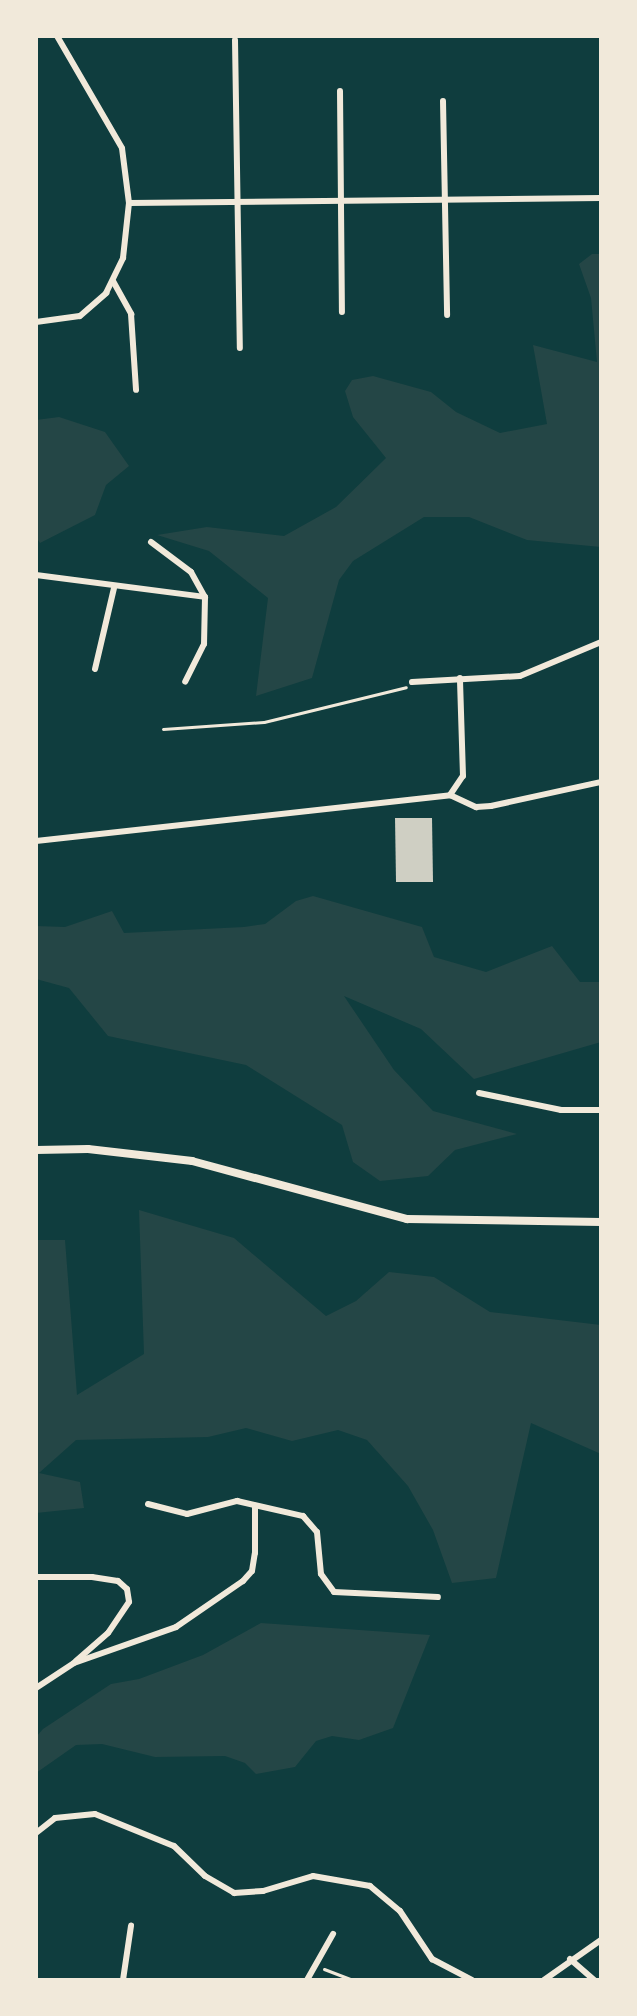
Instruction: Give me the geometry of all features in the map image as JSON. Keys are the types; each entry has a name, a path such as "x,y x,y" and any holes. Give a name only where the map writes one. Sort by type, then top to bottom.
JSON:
{"street":[{"path":"36,322 80,316 106,293 123,258 129,203 122,148 57,36"},
{"path":"235,40 240,348"},
{"path":"340,91 342,312"},
{"path":"443,101 447,315"},
{"path":"129,203 444,203 601,198"},
{"path":"113,281 131,314 136,390"},
{"path":"151,542 191,572 205,597 204,644 185,682"},
{"path":"36,575 114,588 205,597"},
{"path":"95,669 114,588"},
{"path":"412,682 520,676 601,642"},
{"path":"450,795 463,776 460,678"},
{"path":"36,841 450,795 476,807 491,806 601,782"},
{"path":"479,1093 561,1110 601,1110"},
{"path":"36,1150 88,1149 192,1161 407,1219 601,1222"},
{"path":"148,1504 187,1514 229,1502 312,1522 325,1585 334,1592 438,1597"},
{"path":"74,1663 176,1627 243,1581 252,1571 255,1553 255,1506"},
{"path":"36,1577 92,1577 118,1581 127,1589 129,1602 108,1633 74,1663 36,1688"},
{"path":"36,1833 55,1818 95,1814 174,1846 205,1876 234,1893 263,1891 313,1876 370,1886 400,1911 432,1959 472,1980"},
{"path":"123,1980 131,1926"},
{"path":"307,1980 333,1934"},
{"path":"544,1980 601,1940"},
{"path":"570,1959 594,1980"}],"path":[{"path":"163,729 264,722 400,692 412,682"},
{"path":"317,1966 352,1980"}],"shaded area":[{"path":"592,254 601,254 601,547 527,540 469,517 424,517 353,561 339,580 312,678 256,696 268,598 209,551 157,535 207,527 284,536 336,507 386,458 353,417 345,391 352,380 373,376 431,392 456,412 500,433 547,424 533,345 597,362 591,298 579,264"},
{"path":"59,417 105,432 129,466 106,485 95,515 40,543 36,537 36,420"},
{"path":"313,896 422,927 434,957 486,972 552,946 580,982 601,982 601,1042 474,1079 421,1029 344,996 394,1070 433,1111 517,1134 455,1150 428,1176 380,1181 353,1162 342,1125 246,1065 108,1036 69,988 36,979 36,926 65,927 112,911 124,933 244,927 265,924 296,901"},
{"path":"139,1210 234,1238 326,1316 356,1301 389,1272 434,1277 490,1312 601,1325 601,1454 531,1423 496,1578 452,1583 433,1530 408,1486 367,1440 338,1430 292,1441 246,1428 208,1437 76,1440 39,1473 80,1482 84,1508 36,1513 36,1240 65,1240 77,1395 144,1354"},
{"path":"261,1623 430,1635 393,1728 359,1740 332,1736 316,1741 295,1767 256,1774 245,1763 225,1756 155,1757 102,1744 76,1745 36,1773 36,1737 43,1729 111,1684 139,1679 203,1655"}],"building":[{"path":"395,818 432,818 433,882 396,882"}]}
